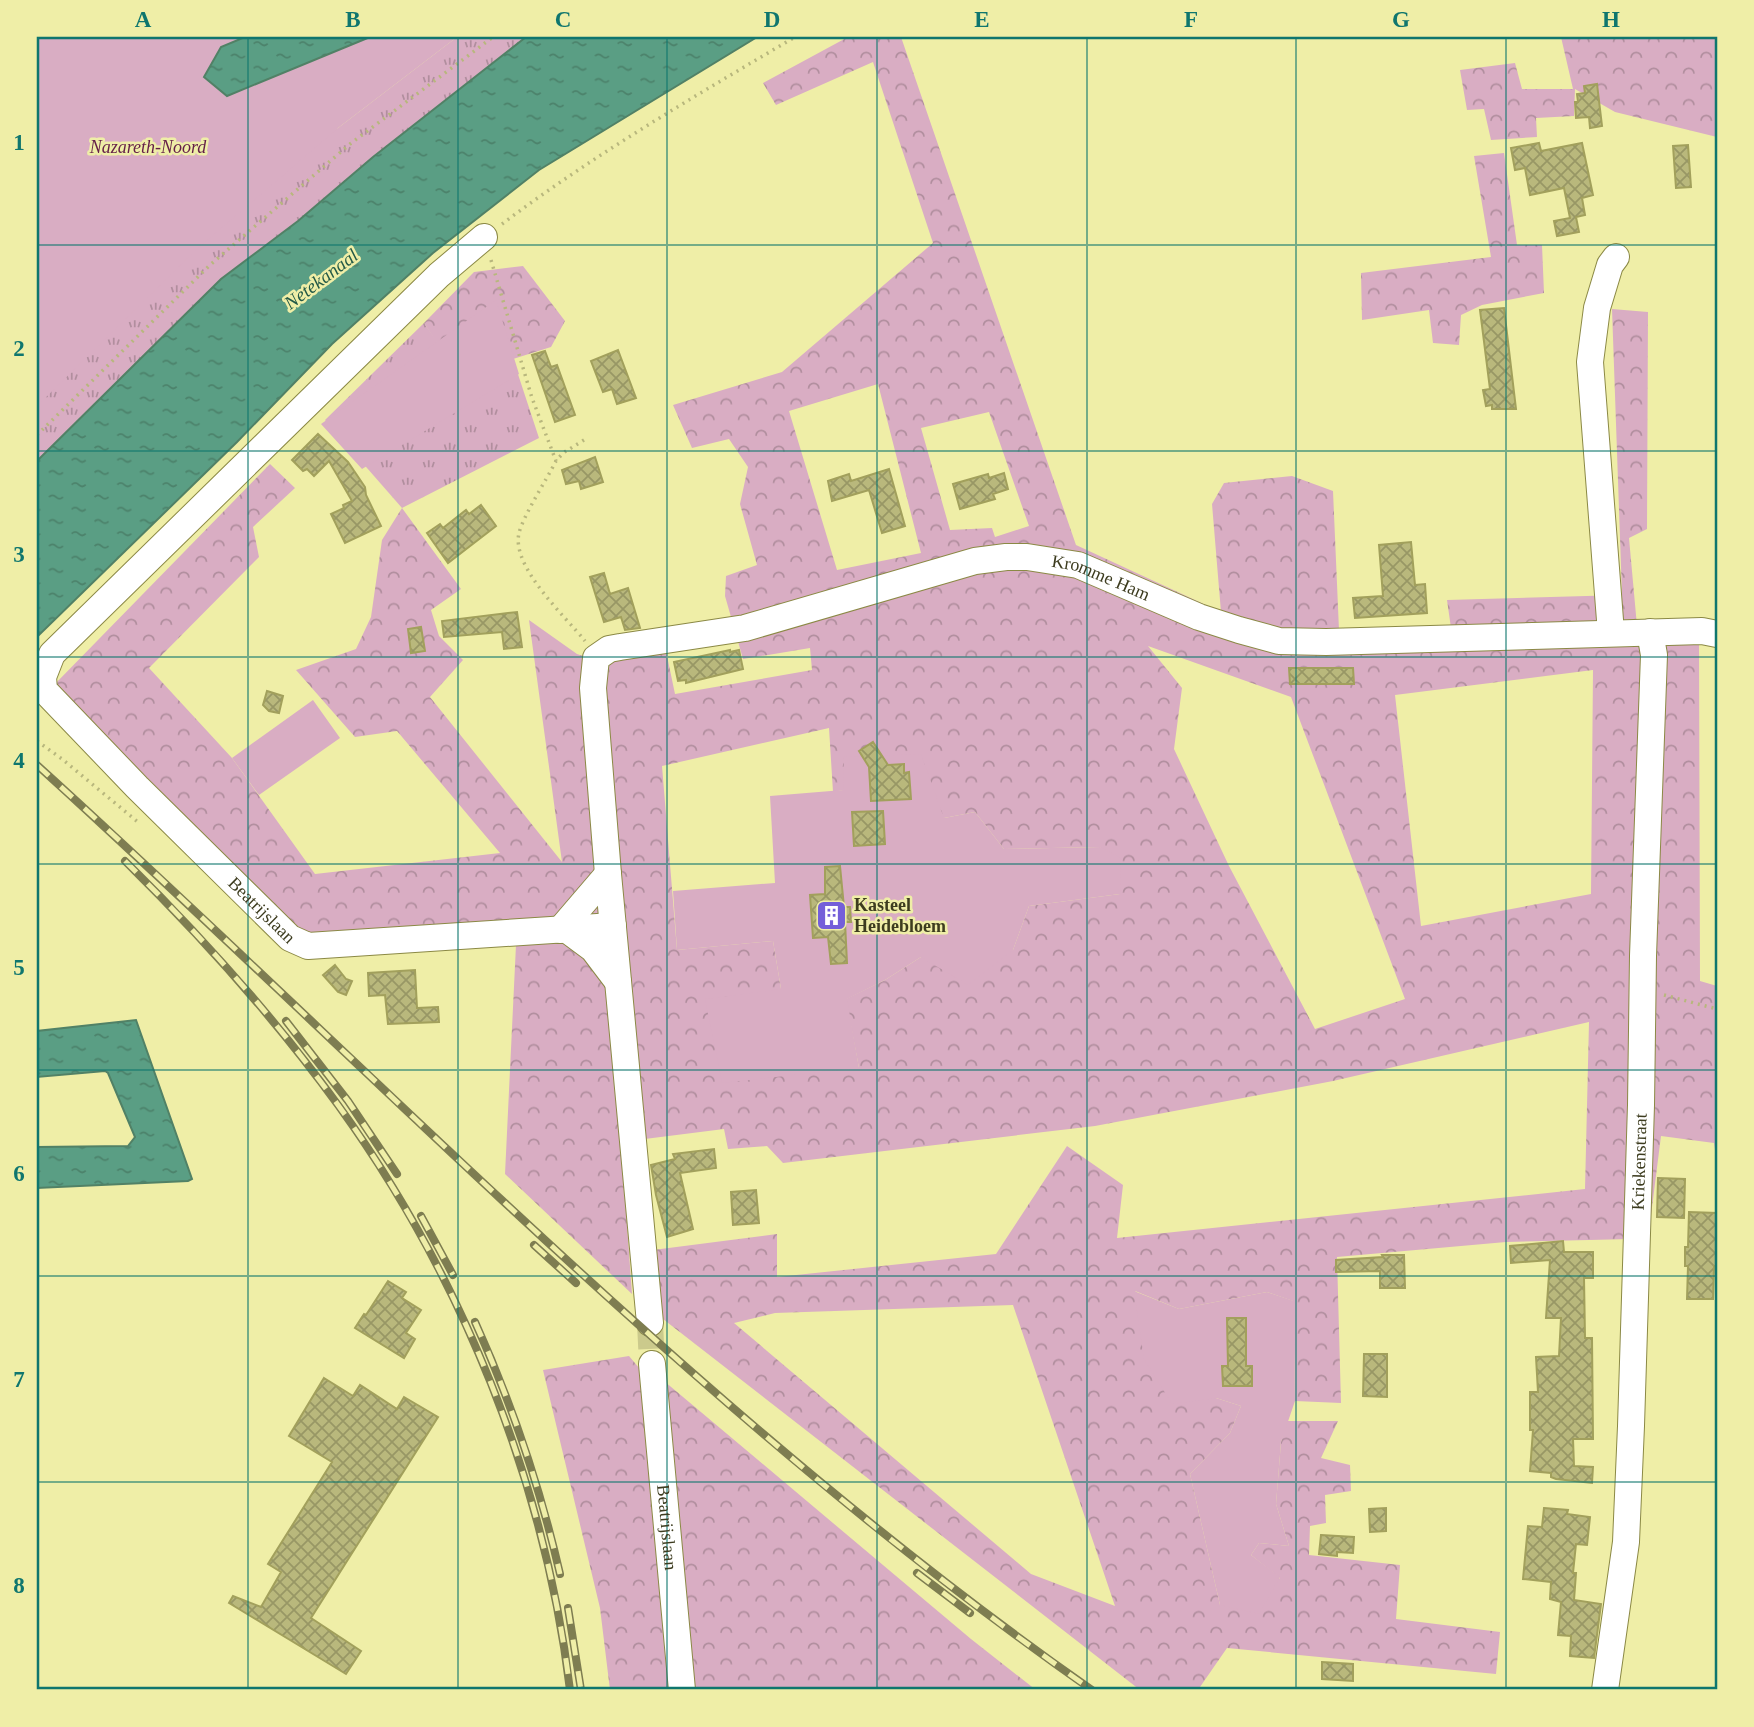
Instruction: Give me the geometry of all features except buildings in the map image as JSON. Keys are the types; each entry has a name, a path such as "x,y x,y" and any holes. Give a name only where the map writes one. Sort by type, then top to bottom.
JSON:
{"street":[{"name":"Beatrijslaan","path":"484,237 439,275 52,654 43,677 44,690 137,787 298,943 308,946 613,926"},
{"path":"1611,633 1590,362 1597,309 1610,265 1616,257"},
{"name":"Kromme Ham","path":"596,658 620,647 745,628 975,561 1006,557 1045,559 1077,565 1199,617 1279,641 1326,642 1702,631 1717,634"},
{"name":"Kriekenstraat","path":"1605,1690 1626,1542 1654,655 1650,632"},
{"path":"596,658 593,688 608,874 650,1323"},
{"path":"608,874 563,930 593,949 619,983"},
{"name":"Beatrijslaan","path":"652,1364 682,1690"}],"path":[{"path":"37,435 209,265 350,144 493,37"},
{"path":"556,461 532,398 484,237 561,180 795,37"},
{"path":"584,440 556,461 519,533 518,548 526,568 596,658"},
{"path":"1642,989 1717,1009"}],"green space":[{"name":"Nazareth-Noord","path":"37,37 457,37 338,128 196,250 37,406"},
{"path":"457,37 526,37 373,157 298,221 221,279 37,461 37,285 338,128"},
{"path":"848,37 901,37 1076,545 1221,612 1212,504 1224,483 1292,476 1333,491 1339,630 1451,628 1447,600 1622,595 1612,309 1648,312 1647,529 1629,538 1638,637 1699,638 1700,981 1717,986 1717,1163 1714,1143 1661,1136 1650,1223 1632,1239 1506,1242 1337,1257 1341,1403 1295,1401 1293,1301 1267,1292 1179,1309 1135,1291 1216,1398 1241,1406 1230,1433 1190,1474 1220,1605 1280,1578 1251,1555 1259,1543 1289,1546 1276,1504 1281,1442 1286,1421 1338,1421 1321,1458 1350,1465 1351,1491 1325,1495 1326,1523 1310,1526 1309,1555 1400,1565 1396,1619 1500,1632 1496,1674 1227,1648 1200,1687 1201,1690 1140,1690 663,1319 653,1250 777,1234 777,1277 996,1254 1067,1146 1123,1185 1117,1238 1585,1189 1589,1022 1333,1081 1095,1126 783,1163 767,1146 728,1149 724,1129 621,1142 632,1294 505,1174 517,924 307,938 54,685 270,464 295,488 253,527 259,557 149,668 232,758 315,874 500,853 397,731 355,737 296,670 356,649 371,617 382,540 402,508 461,589 431,610 439,636 463,660 430,697 562,862 529,620 577,654 586,657 666,651 675,694 812,670 810,648 743,659 725,596 726,576 757,565 740,504 748,467 729,439 692,448 673,405 782,372 933,243 873,62 776,105 763,83","holes":["878,384 921,553 837,570 789,411","989,412 1029,526 995,537 992,528 950,530 921,428","1148,646 1291,697 1405,999 1315,1029 1229,866 1174,749 1182,688","1593,670 1591,894 1421,926 1395,695","829,728 833,792 843,790 944,818 975,812 1004,849 1100,847 1120,894 1029,906 1013,950 921,957 885,980 846,999 859,1068 781,989 773,941 677,950 662,766","1013,1305 1115,1606 1031,1574 734,1323 775,1313"]},
{"path":"1561,37 1717,37 1717,137 1615,112 1575,89 1574,116 1536,118 1537,137 1491,140 1484,109 1467,110 1460,70 1515,63 1522,89 1573,89"},
{"path":"1504,153 1517,245 1542,245 1544,293 1482,305 1461,315 1459,345 1433,343 1429,310 1362,320 1361,273 1491,257 1474,156"},
{"path":"523,266 565,321 551,347 513,359 437,343 424,323 474,272"},
{"path":"496,300 519,374 362,469 321,424"},
{"path":"424,323 438,343 513,359 539,438 402,508 325,420"},
{"path":"313,700 340,738 259,795 232,758"},
{"path":"921,754 944,818 975,812 1004,849 1100,847 1121,858 1120,894 1029,906 1013,950 968,985 921,957 885,980 847,999 859,1068 722,1083 705,999 781,989 773,941 677,950 673,891 775,883 770,796 843,790 844,757"},
{"path":"1134,1291 1179,1309 1267,1292 1294,1301 1295,1401 1281,1442 1276,1504 1289,1546 1259,1543 1251,1555 1280,1577 1259,1614 1220,1605 1190,1474 1230,1433 1241,1406 1216,1398 1172,1404 1144,1359"},
{"path":"629,1356 662,1395 664,1381 971,1639 1036,1690 610,1690 600,1608 543,1370"}],"water":[{"path":"245,37 370,37 227,96 204,77 221,47"},
{"name":"Netekanaal","path":"526,37 757,37 539,170 433,253 332,344 237,442 37,637 37,461 221,279 298,221 373,157"},
{"path":"136,1020 192,1179 37,1188 37,1147 128,1146 135,1137 105,1071 37,1077 37,1031"}],"tunnel":[{"path":"650,1323 652,1364"}],"railway":[{"path":"37,765 421,1125 680,1362 813,1476 950,1586 1092,1690"},
{"path":"125,861 209,948 289,1040 382,1170 423,1239 459,1310 491,1383 518,1458 540,1534 558,1612 570,1690"},
{"path":"286,1021 348,1101 397,1174"},
{"path":"421,1216 453,1275"},
{"path":"534,1245 576,1283"},
{"path":"475,1322 524,1446 560,1574"},
{"path":"917,1573 970,1613"},
{"path":"568,1608 581,1690"}],"place":[{"name":"Kasteel Heidebloem","path":"831,915"}]}
